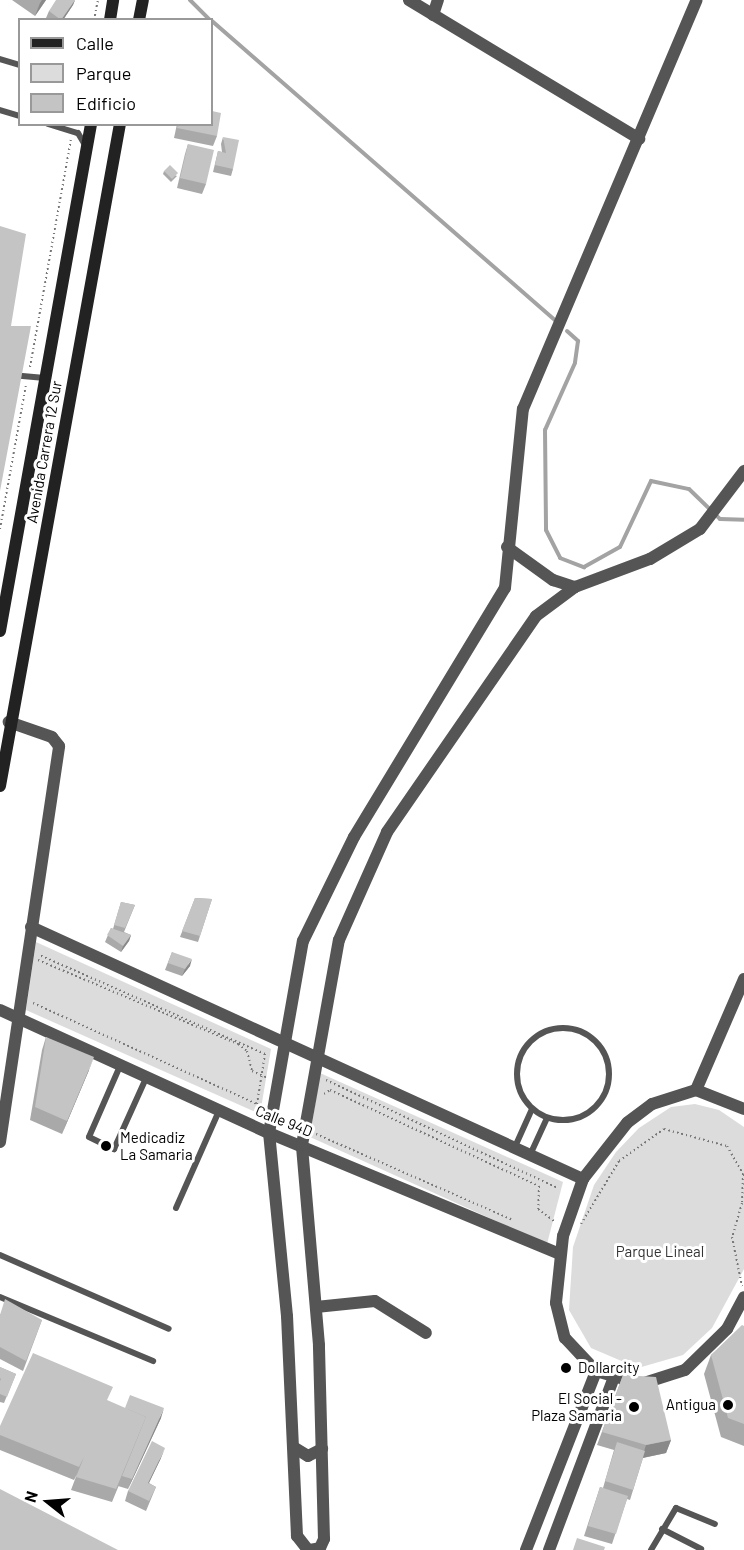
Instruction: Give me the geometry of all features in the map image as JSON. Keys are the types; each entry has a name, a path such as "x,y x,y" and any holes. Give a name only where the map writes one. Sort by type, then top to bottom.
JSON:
{"street":[{"path":"110,18 113,0"},
{"path":"139,18 143,0"},
{"path":"409,0 639,139"},
{"path":"433,15 438,0"},
{"path":"697,0 523,409 507,547 505,588 354,837 303,941 269,1133 294,1448 297,1536 309,1550 320,1548 324,1539 316,1307 302,1145 314,1060 339,940 387,832 536,616 575,587 650,558 700,529 744,471"},
{"name":"Avenida Carrera 12 Sur","path":"0,631 91,126"},
{"name":"Avenida Carrera 12 Sur","path":"0,786 9,722 120,126"},
{"path":"507,547 553,580 575,587"},
{"path":"0,1142 59,746 52,737 9,722"},
{"path":"31,927 284,1047 583,1179"},
{"path":"696,1090 744,979"},
{"name":"Calle 94D","path":"0,1010 269,1133 560,1254"},
{"path":"744,1109 696,1090 652,1104 627,1123 583,1179 567,1225 560,1254 556,1304 565,1338 596,1371 613,1380 641,1384 669,1377 685,1370 727,1329 744,1297"},
{"path":"316,1307 375,1301 426,1333"},
{"path":"727,1329 744,1336"},
{"path":"526,1550 596,1371"},
{"path":"549,1550 613,1380"},
{"path":"294,1448 308,1456 322,1449"}],"lane":[{"path":"0,59 18,64"},
{"path":"0,110 18,115"},
{"path":"54,126 72,132 87,148"},
{"path":"0,374 45,378"},
{"path":"548,1029 586,1033 600,1046 608,1084 586,1114 548,1118 532,1109 516,1074 525,1047 548,1029"},
{"path":"120,1066 89,1137 114,1149 146,1078"},
{"path":"514,1149 532,1109"},
{"path":"176,1208 219,1110"},
{"path":"530,1156 548,1118"},
{"path":"0,1255 169,1329"},
{"path":"0,1297 153,1361"},
{"path":"651,1550 676,1508 715,1524"},
{"path":"662,1529 701,1549"}],"path":[{"path":"94,18 98,0"},
{"path":"0,529 72,132"},
{"path":"31,1002 256,1104 265,1054 39,955"},
{"path":"38,960 238,1044 247,1051 252,1071 262,1076"},
{"path":"558,1188 322,1078 320,1095 330,1090 539,1186 543,1218 567,1225 579,1227 620,1161 664,1129 727,1146 743,1174 742,1203 732,1237 739,1259 737,1283 744,1288"},
{"path":"315,1123 314,1133 518,1222"}],"green space":[{"path":"36,942 271,1049 260,1114 26,1010"},
{"path":"320,1073 563,1182 547,1244 310,1137"},
{"name":"Parque Lineal","path":"695,1104 719,1110 744,1127 744,1269 712,1328 683,1355 638,1368 591,1348 569,1310 573,1247 594,1185 616,1152 639,1128 671,1107"}],"building":[{"path":"56,0 75,0 62,18 58,18 49,11"},
{"path":"213,111 221,113 217,136 177,128 178,126 213,126"},
{"path":"223,137 239,140 233,169 215,165 218,151 226,153"},
{"path":"188,144 214,150 206,184 180,178"},
{"path":"170,165 178,173 172,179 164,171"},
{"path":"0,226 26,234 11,326 31,326 0,491"},
{"path":"195,898 212,899 200,936 182,931"},
{"path":"121,902 135,905 125,928 114,925"},
{"path":"111,928 131,935 123,946 107,935"},
{"path":"172,952 192,959 185,969 168,963"},
{"path":"46,1037 94,1057 67,1121 35,1107"},
{"path":"5,1299 42,1320 26,1361 0,1347 0,1315"},
{"path":"742,1325 744,1326 744,1424 728,1418 711,1355"},
{"path":"33,1353 113,1387 107,1400 146,1417 116,1489 76,1477 84,1457 79,1467 0,1435 0,1426"},
{"path":"0,1367 16,1374 7,1397 0,1394"},
{"name":"El Social - Plaza Samaria","path":"623,1375 656,1377 671,1440 646,1445 602,1432"},
{"path":"130,1395 164,1408 132,1479 122,1476 146,1417 125,1408"},
{"path":"152,1441 165,1448 148,1483 156,1487 149,1501 128,1491"},
{"path":"617,1442 645,1451 633,1490 605,1481"},
{"path":"600,1487 628,1496 616,1534 588,1526"},
{"path":"0,1489 118,1550 0,1550"},
{"path":"577,1538 605,1547 604,1550 573,1550"}],"waterway":[{"path":"190,0 208,18"},
{"path":"213,22 556,321"},
{"path":"567,331 578,341 575,363 545,430 546,530 560,558 584,567 620,547 651,481 689,489 720,519 744,520"}],"place":[{"name":"Medicadiz La Samaria","path":"106,1146"},
{"name":"Dollarcity","path":"566,1368"},
{"name":"Antigua","path":"728,1405"},
{"name":"El Social - Plaza Samaria","path":"634,1407"}]}
